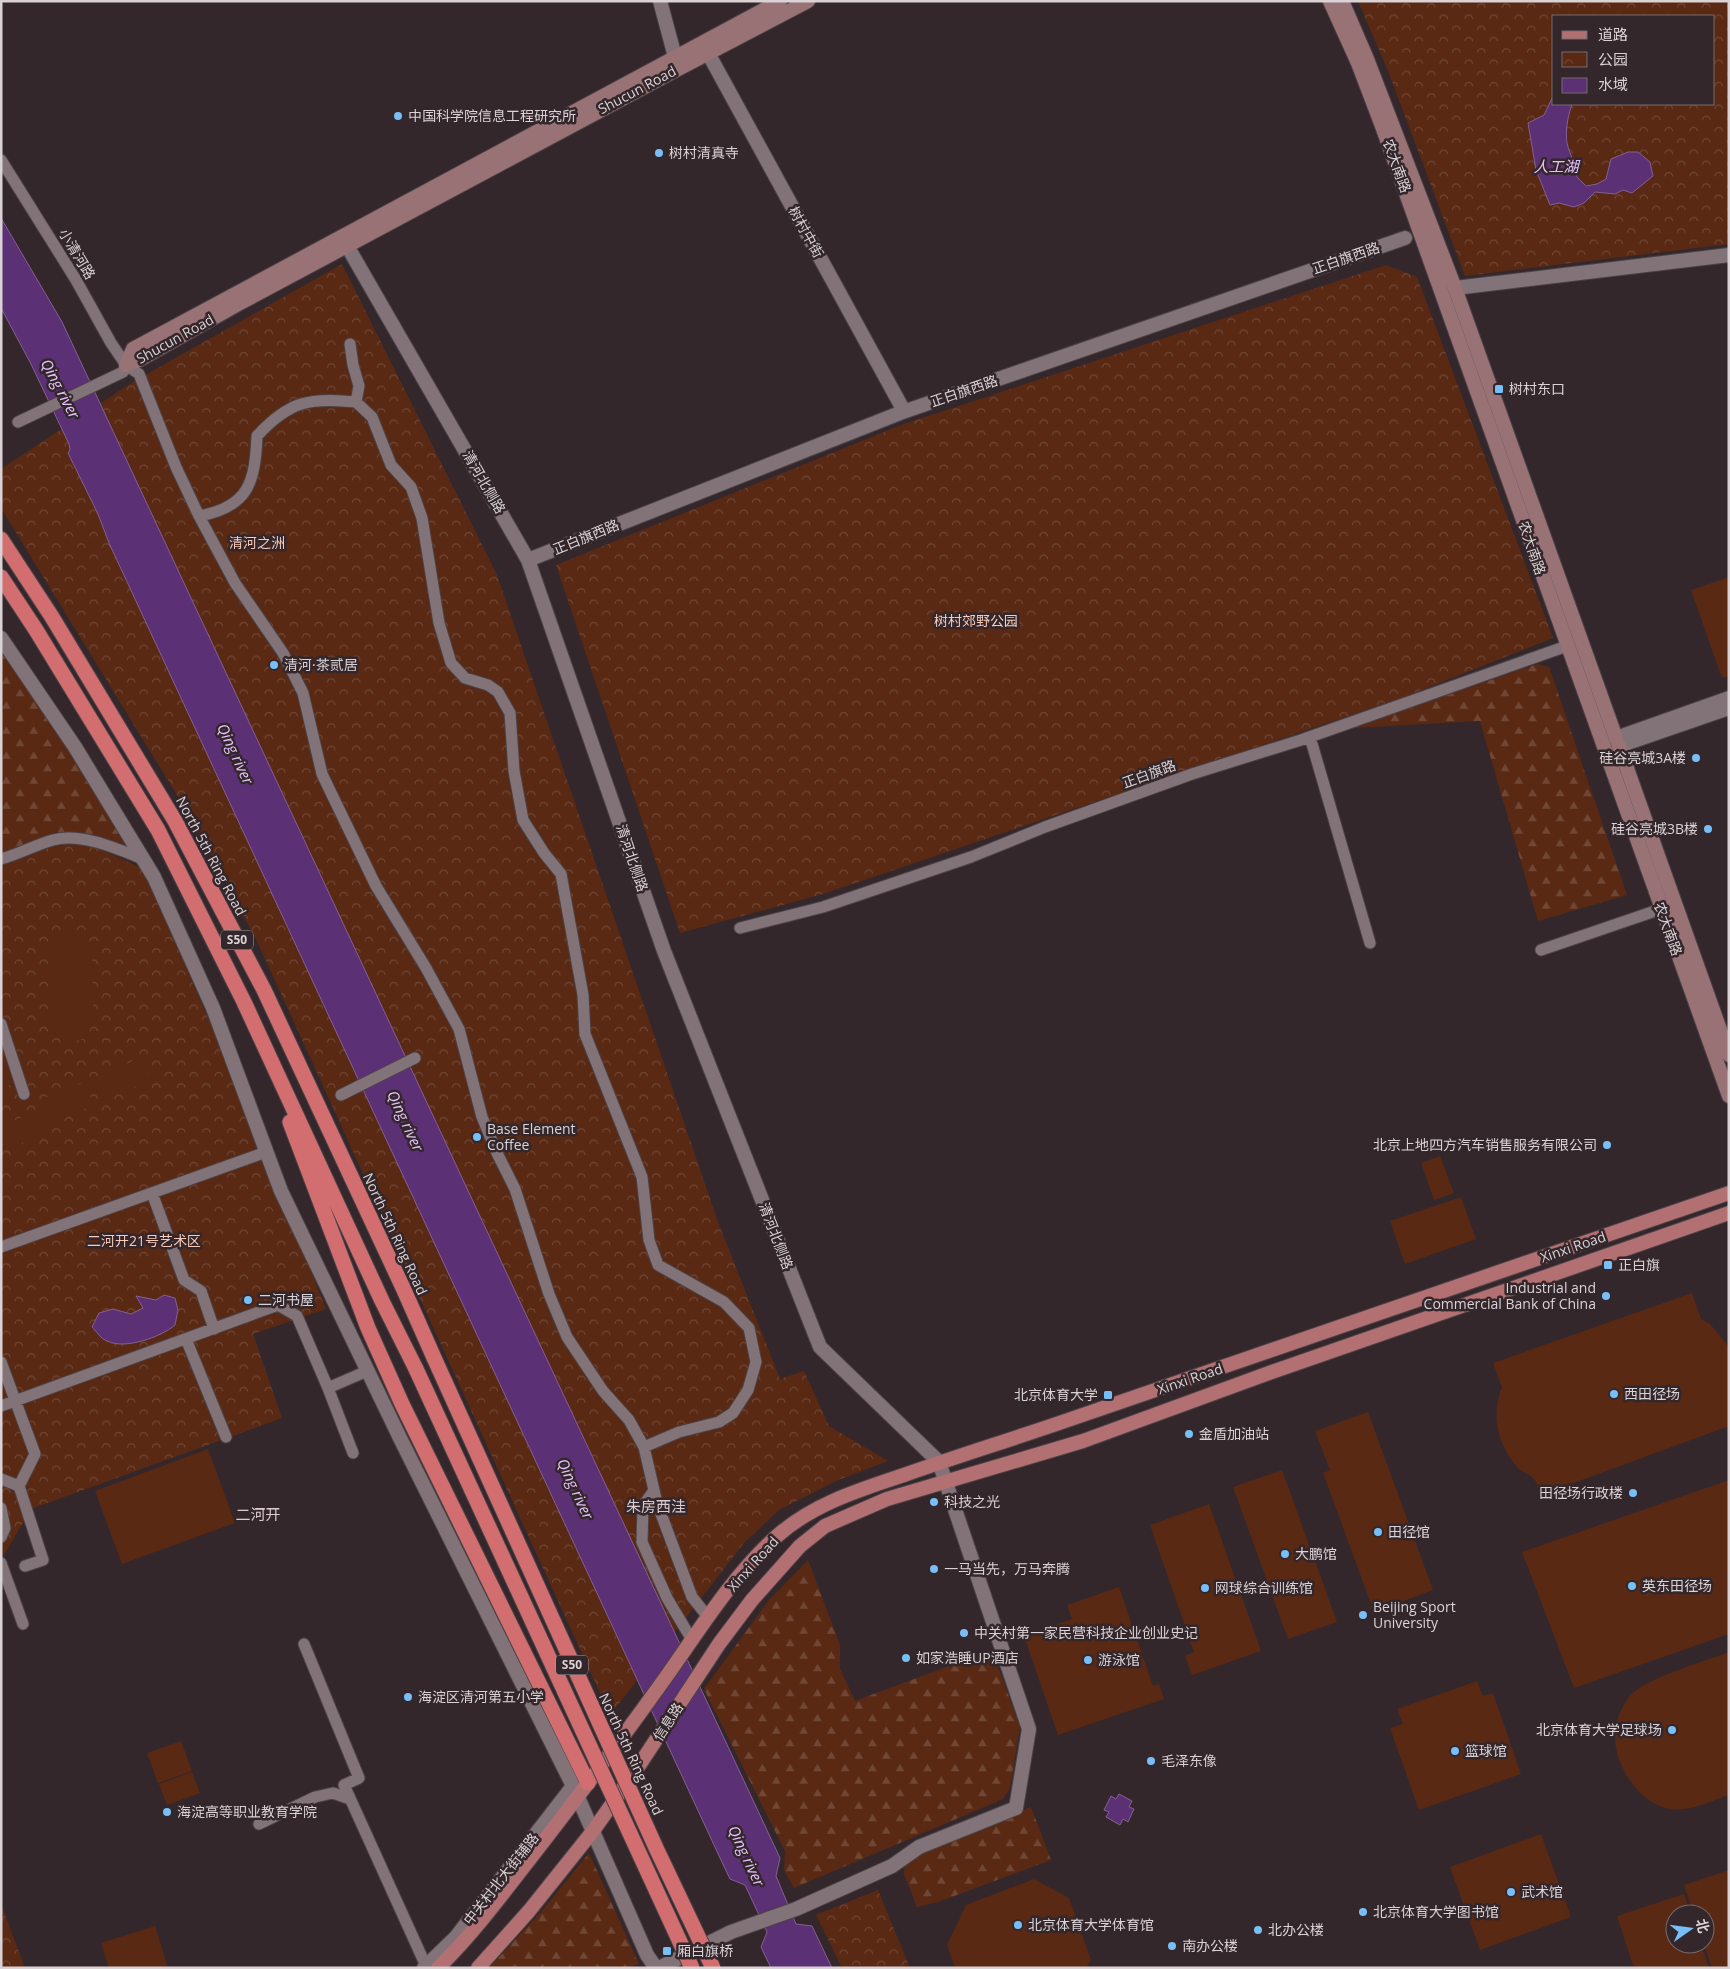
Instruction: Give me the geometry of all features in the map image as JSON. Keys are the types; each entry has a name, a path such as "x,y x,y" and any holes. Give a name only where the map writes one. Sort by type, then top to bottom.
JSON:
{"highway":[{"name":"North 5th Ring Road","path":"1,540 52,618 175,821 264,990 404,1290 641,1816 713,1968"},
{"name":"S50","path":"1,577 36,630 158,830 244,1002 382,1301 416,1369 692,1968"},
{"path":"244,1002 368,1328 402,1404 588,1783"}],"main road":[{"name":"Shucun Road","path":"126,365 141,359 240,303 344,241 676,63 780,1"},
{"name":"Shucun Road","path":"676,63 708,53 808,1"},
{"name":"农大南路","path":"1330,1 1358,63 1382,126 1729,1096"},
{"name":"农大南路","path":"1342,1 1370,66 1455,288 1729,1055"},
{"name":"Xinxi Road","path":"695,1637 708,1617 762,1550 780,1533 824,1505 939,1462 1061,1423 1729,1194"},
{"name":"Xinxi Road","path":"708,1661 766,1582 800,1546 825,1526 887,1499 1083,1441 1269,1373 1729,1213"},
{"name":"信息路","path":"429,1967 462,1944 576,1792 588,1783 626,1734 695,1637"},
{"name":"信息路","path":"478,1968 529,1911 593,1831 708,1661"}],"street":[{"path":"660,1 676,63"},
{"name":"树村中街","path":"708,53 904,411"},
{"name":"小清河路","path":"1,160 76,280 110,343 126,365 139,374 176,467 199,516 235,583 283,653 299,685 303,694 322,774 376,886 426,968 459,1030 482,1117 515,1189 548,1294 567,1337 603,1391 629,1420 644,1446 658,1503 692,1597 708,1617"},
{"name":"正白旗西路","path":"528,560 904,411 1405,238"},
{"name":"清河北侧路","path":"344,241 528,560 664,951 820,1347 939,1462"},
{"path":"1455,288 1729,255"},
{"path":"350,344 352,365 359,386 356,402"},
{"path":"18,422 112,378 123,372 126,365"},
{"path":"199,516 234,502 247,492 256,462 257,436 272,419 292,406 325,399 356,402 372,417 391,465 411,487 422,518 439,623 451,663 465,678 488,685 498,692 510,713 514,771 524,820 544,853 561,874 583,995 584,1034 642,1177 649,1240 658,1265 724,1302 749,1328 756,1362 748,1390 733,1413 719,1422 679,1432 644,1446"},
{"path":"1,638 75,747 154,877 213,1008 281,1191 576,1792 647,1955 657,1968 731,1932 796,1909 892,1866 919,1846 1016,1808 1030,1729 939,1462"},
{"name":"正白旗路","path":"740,928 823,907 971,857 1045,827 1192,774 1310,737 1567,646"},
{"path":"1618,742 1729,698"},
{"path":"1618,742 1729,708"},
{"path":"1310,737 1370,943"},
{"path":"1,859 63,838 85,840 111,846 143,859"},
{"path":"1541,950 1661,909"},
{"path":"1,1024 24,1094"},
{"path":"341,1095 415,1058"},
{"path":"1,1247 266,1152"},
{"path":"152,1193 184,1280 201,1291 214,1329"},
{"path":"1,1406 278,1306 296,1316 328,1388 353,1454"},
{"path":"186,1339 226,1437"},
{"path":"1,1362 35,1454 19,1486 43,1560 25,1566"},
{"path":"328,1388 368,1371"},
{"path":"1,1479 19,1486"},
{"path":"654,1490 644,1506 642,1542 668,1598 695,1637"},
{"path":"1,1508 5,1528 1,1536"},
{"path":"1,1563 23,1624"},
{"path":"304,1644 359,1778 344,1785 429,1967"},
{"path":"259,1824 315,1797 333,1793 350,1799"}],"green space":[{"path":"1358,1 1729,1 1729,244 1465,276 1388,71"},
{"name":"清河之洲","path":"342,264 497,575 718,1222 780,1379 804,1371 829,1426 888,1461 838,1480 779,1510 744,1543 610,1715 256,939 183,805 1,508 1,469 133,382"},
{"name":"树村郊野公园","path":"1386,265 1417,277 1553,638 1404,697 823,894 680,933 556,565 901,425"},
{"path":"1729,577 1729,676 1722,678 1691,590"},
{"path":"1,642 130,849 77,833 57,832 1,853"},
{"path":"1537,664 1549,667 1627,895 1538,921 1480,721 1353,728"},
{"name":"二河开21号艺术区","path":"61,842 91,845 142,868 220,1045 326,1309 253,1334 282,1418 31,1509 1,1560 1,864"},
{"path":"69,936 84,941 89,946 92,954 93,1014 92,1023 85,1037 69,1041 57,1037 52,1026 50,953 57,943"},
{"path":"6,1053 16,1083 1,1088 1,1055"},
{"path":"140,1058 150,1080 101,1101 92,1079"},
{"path":"85,1082 94,1105 47,1124 50,1131 5,1150 1,1142 1,1126 41,1109 44,1116 38,1101"},
{"path":"1440,1156 1454,1193 1434,1200 1421,1163"},
{"path":"1461,1197 1476,1239 1405,1264 1390,1221"},
{"name":"西田径场","path":"1692,1293 1701,1319 1710,1324 1726,1343 1729,1350 1729,1426 1541,1495 1534,1479 1520,1470 1510,1458 1501,1439 1498,1429 1497,1408 1502,1387 1493,1363"},
{"name":"田径馆","path":"1368,1412 1433,1590 1374,1612 1323,1473 1330,1470 1315,1431"},
{"path":"208,1449 235,1523 122,1564 95,1491"},
{"name":"大鹏馆","path":"1282,1470 1337,1622 1288,1639 1233,1487"},
{"name":"英东田径场","path":"1729,1480 1729,1634 1574,1688 1522,1552"},
{"name":"网球综合训练馆","path":"1209,1504 1261,1651 1192,1675 1185,1656 1194,1652 1150,1525"},
{"path":"808,1560 840,1645 840,1669 855,1701 992,1650 1020,1727 1010,1788 1003,1799 794,1888 784,1870 785,1851 704,1689 769,1600"},
{"name":"游泳馆","path":"1119,1587 1153,1686 1159,1684 1164,1699 1058,1735 1024,1636 1072,1619 1067,1605"},
{"name":"北京体育大学足球场","path":"1729,1652 1729,1795 1686,1809 1678,1810 1660,1806 1639,1792 1624,1771 1619,1759 1615,1736 1621,1710 1629,1697 1647,1683"},
{"name":"篮球馆","path":"1477,1681 1483,1696 1493,1693 1521,1774 1419,1810 1390,1728 1403,1724 1397,1709"},
{"path":"181,1741 192,1771 158,1783 147,1753"},
{"path":"192,1772 200,1793 167,1805 159,1784"},
{"path":"1031,1807 1051,1860 938,1902 917,1907 904,1874 905,1865 919,1852"},
{"name":"武术馆","path":"1541,1834 1571,1917 1480,1950 1450,1867"},
{"path":"589,1853 639,1964 627,1968 489,1968 541,1912"},
{"path":"1729,1870 1729,1968 1712,1968 1707,1954 1715,1954 1715,1904 1691,1904 1684,1885"},
{"name":"北京体育大学体育馆","path":"1034,1879 1069,1898 1091,1960 1086,1968 955,1968 947,1945 966,1905"},
{"path":"878,1890 910,1968 842,1968 816,1915"},
{"path":"1684,1894 1688,1904 1665,1904 1665,1954 1704,1954 1709,1968 1634,1968 1617,1916"},
{"path":"1,1904 25,1968 1,1968"},
{"path":"155,1926 168,1968 109,1968 101,1943"}],"water":[{"name":"人工湖","path":"1552,98 1552,105 1572,105 1567,123 1567,143 1577,177 1586,186 1597,184 1606,179 1611,159 1628,152 1638,152 1650,162 1653,176 1632,193 1623,190 1615,194 1595,192 1584,203 1574,207 1559,203 1550,205 1536,170 1528,123 1544,115"},
{"name":"Qing river","path":"1,218 62,322 780,1858 776,1876 796,1924 812,1926 832,1968 771,1968 761,1947 767,1932 745,1885 730,1879 721,1860 109,543 98,514 68,453 70,450 69,444 31,364 1,308"},
{"path":"164,1295 175,1298 178,1310 175,1325 152,1338 133,1343 115,1343 103,1339 92,1327 99,1313 113,1309 131,1314 143,1308 136,1296 156,1300"},
{"path":"1119,1794 1132,1801 1129,1807 1134,1809 1128,1822 1123,1819 1120,1825 1106,1817 1109,1812 1104,1810 1111,1796 1116,1799"}],"place":[{"name":"中国科学院信息工程研究所","path":"398,116"},
{"name":"树村清真寺","path":"659,153"},
{"name":"树村东口","path":"1499,389"},
{"name":"清河·茶贰居","path":"274,665"},
{"name":"硅谷亮城3A楼","path":"1696,758"},
{"name":"硅谷亮城3B楼","path":"1708,829"},
{"name":"Base Element Coffee","path":"477,1137"},
{"name":"北京上地四方汽车销售服务有限公司","path":"1607,1145"},
{"name":"正白旗","path":"1608,1265"},
{"name":"Industrial and Commercial Bank of China","path":"1606,1296"},
{"name":"二河书屋","path":"248,1300"},
{"name":"西田径场","path":"1614,1394"},
{"name":"北京体育大学","path":"1108,1395"},
{"name":"金盾加油站","path":"1189,1434"},
{"name":"田径场行政楼","path":"1633,1493"},
{"name":"科技之光","path":"934,1502"},
{"name":"田径馆","path":"1378,1532"},
{"name":"大鹏馆","path":"1285,1554"},
{"name":"一马当先，万马奔腾","path":"934,1569"},
{"name":"英东田径场","path":"1632,1586"},
{"name":"网球综合训练馆","path":"1205,1588"},
{"name":"Beijing Sport University","path":"1363,1615"},
{"name":"中关村第一家民营科技企业创业史记","path":"964,1633"},
{"name":"如家浩睡UP酒店","path":"906,1658"},
{"name":"游泳馆","path":"1088,1660"},
{"name":"海淀区清河第五小学","path":"408,1697"},
{"name":"北京体育大学足球场","path":"1672,1730"},
{"name":"篮球馆","path":"1455,1751"},
{"name":"毛泽东像","path":"1151,1761"},
{"name":"海淀高等职业教育学院","path":"167,1812"},
{"name":"武术馆","path":"1511,1892"},
{"name":"北京体育大学图书馆","path":"1363,1912"},
{"name":"北京体育大学体育馆","path":"1018,1925"},
{"name":"北办公楼","path":"1258,1930"},
{"name":"南办公楼","path":"1172,1946"},
{"name":"厢白旗桥","path":"667,1951"}],"district":[{"name":"朱房西洼","path":"656,1507"},
{"name":"二河开","path":"258,1515"}]}
